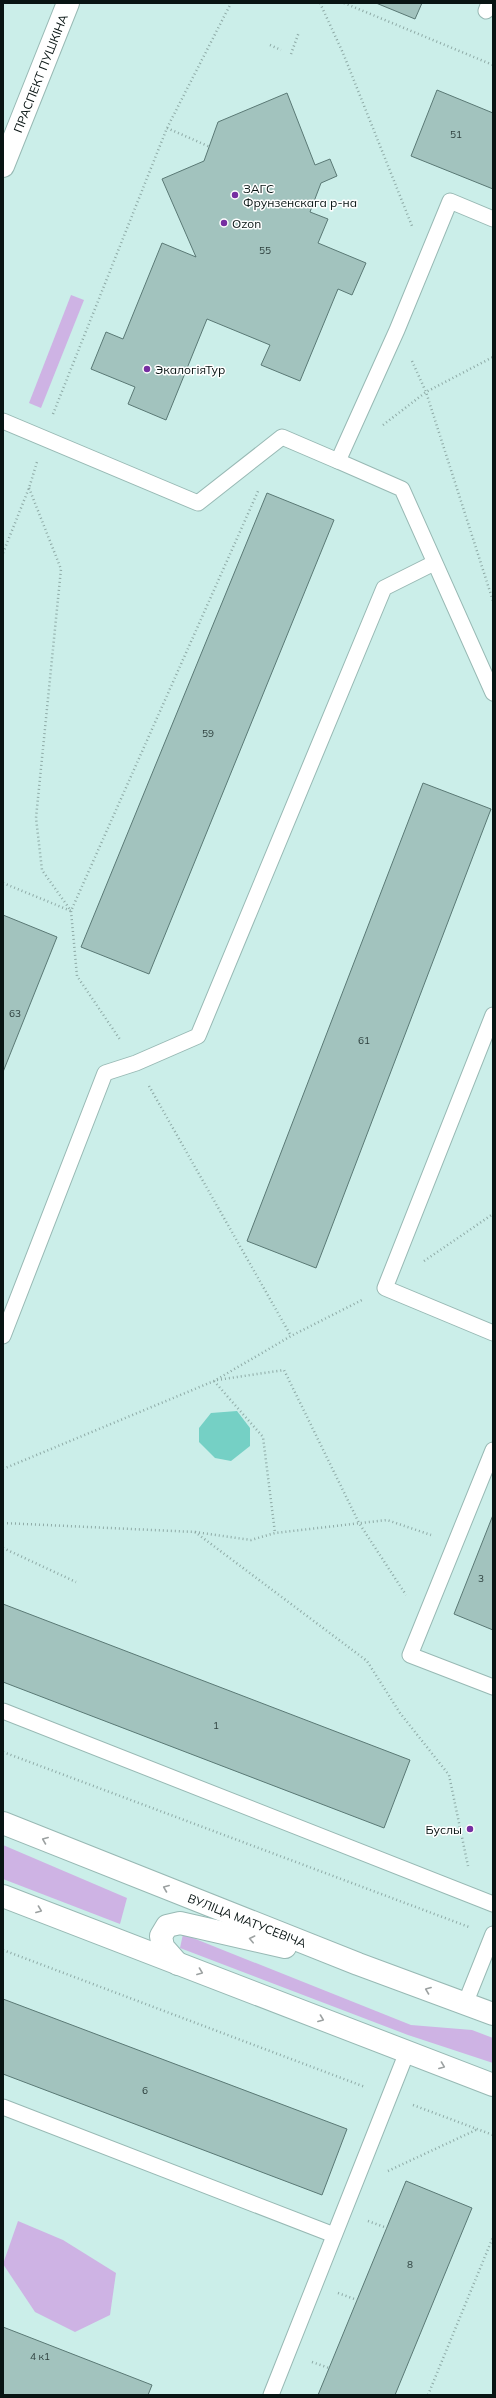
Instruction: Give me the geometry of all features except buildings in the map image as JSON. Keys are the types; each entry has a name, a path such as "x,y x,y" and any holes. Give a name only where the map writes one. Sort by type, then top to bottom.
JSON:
{"main road":[{"name":"ПРАСПЕКТ ПУШКІНА","path":"3,166 68,3"},
{"name":"ВУЛІЦА МАТУСЕВІЧА","path":"3,1824 358,1964 493,2014"},
{"path":"3,1896 493,2086"},
{"path":"178,1964 163,1947 161,1936 167,1926 180,1923 358,1964"}],"lane":[{"path":"338,461 397,330 450,201 493,219"},
{"path":"3,421 198,503 282,438 402,489 493,693"},
{"path":"3,1336 106,1073 136,1063 198,1036 384,588 434,563"},
{"path":"493,1015 385,1288 493,1333"},
{"path":"493,1450 410,1655 493,1687"},
{"path":"3,1711 493,1904"},
{"path":"465,2004 493,1935"},
{"path":"271,2395 407,2052"},
{"path":"3,2107 334,2235"}],"path":[{"path":"3,553 29,488 44,438 167,128 231,3"},
{"path":"320,3 346,61 425,260"},
{"path":"344,3 493,65"},
{"path":"291,54 299,32"},
{"path":"270,45 281,50"},
{"path":"167,128 210,147"},
{"path":"397,330 426,392 493,601"},
{"path":"382,426 426,392 493,357"},
{"path":"262,481 71,911 77,976 136,1063 291,1336"},
{"path":"29,488 61,570 37,826 42,870 71,911"},
{"path":"3,883 71,911"},
{"path":"423,1262 493,1214"},
{"path":"3,1469 214,1381 291,1336 385,1288"},
{"path":"214,1381 284,1370 358,1523 424,1621"},
{"path":"214,1381 263,1437 275,1533"},
{"path":"3,1523 195,1532 251,1540 275,1533 387,1520 455,1543"},
{"path":"195,1532 368,1661 400,1713 449,1775 474,1897"},
{"path":"3,1548 76,1582"},
{"path":"3,1752 493,1935"},
{"path":"3,1950 493,2134"},
{"path":"383,2173 478,2129"},
{"path":"365,2219 386,2228"},
{"path":"428,2395 493,2237"},
{"path":"333,2299 338,2285"},
{"path":"336,2292 356,2300"},
{"path":"309,2360 329,2368"}],"shaded area":[{"path":"71,295 84,300 41,408 29,403"},
{"path":"3,1845 127,1898 120,1924 3,1879"},
{"path":"183,1934 411,2025 472,2030 493,2038 493,2063 408,2035 180,1948"},
{"path":"18,2221 63,2240 116,2273 110,2315 75,2332 35,2312 3,2264"}],"water":[{"path":"237,1411 250,1428 250,1446 231,1461 215,1458 199,1442 199,1428 211,1413"}],"place":[{"name":"ЗАГС Фрунзенскага р-на","path":"235,195"},
{"name":"Ozon","path":"224,223"},
{"name":"ЭкалогіяТур","path":"147,369"},
{"name":"Буслы","path":"470,1829"}]}
